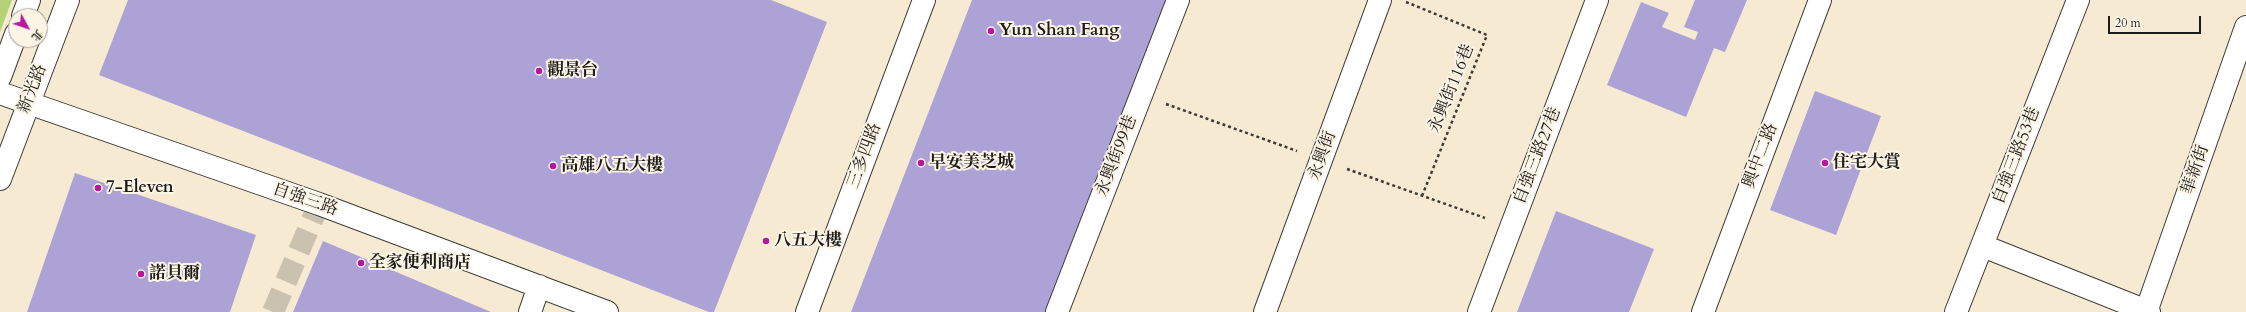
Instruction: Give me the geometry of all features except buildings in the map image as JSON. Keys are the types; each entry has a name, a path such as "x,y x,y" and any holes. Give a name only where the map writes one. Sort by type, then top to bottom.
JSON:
{"street":[{"name":"新光路","path":"0,179 68,0"},
{"name":"三多四路","path":"807,312 924,0"},
{"name":"永興街99巷","path":"1056,312 1178,0"},
{"name":"永興街","path":"1265,312 1380,0"},
{"name":"自強三路27巷","path":"1480,312 1597,0"},
{"name":"興中二路","path":"1703,312 1820,0"},
{"name":"自強三路53巷","path":"1956,312 2078,0"},
{"name":"華新街","path":"2147,312 2246,27"},
{"name":"新光路","path":"0,77 11,48"},
{"name":"自強三路","path":"0,93 319,204 607,312"},
{"path":"1983,246 2147,312"},
{"path":"530,312 540,286"}],"path":[{"name":"永興街116巷","path":"1400,0 1487,35 1422,196"}],"green space":[{"path":"0,0 12,0 8,8 0,32"}],"tunnel":[{"path":"273,312 319,204"}],"place":[{"name":"Yun Shan Fang","path":"991,31"},
{"name":"觀景台","path":"539,71"},
{"name":"早安美芝城","path":"921,163"},
{"name":"住宅大賞","path":"1825,163"},
{"name":"高雄八五大樓","path":"553,166"},
{"name":"7-Eleven","path":"98,188"},
{"name":"八五大樓","path":"766,241"},
{"name":"全家便利商店","path":"361,263"},
{"name":"諾貝爾","path":"141,274"}]}
